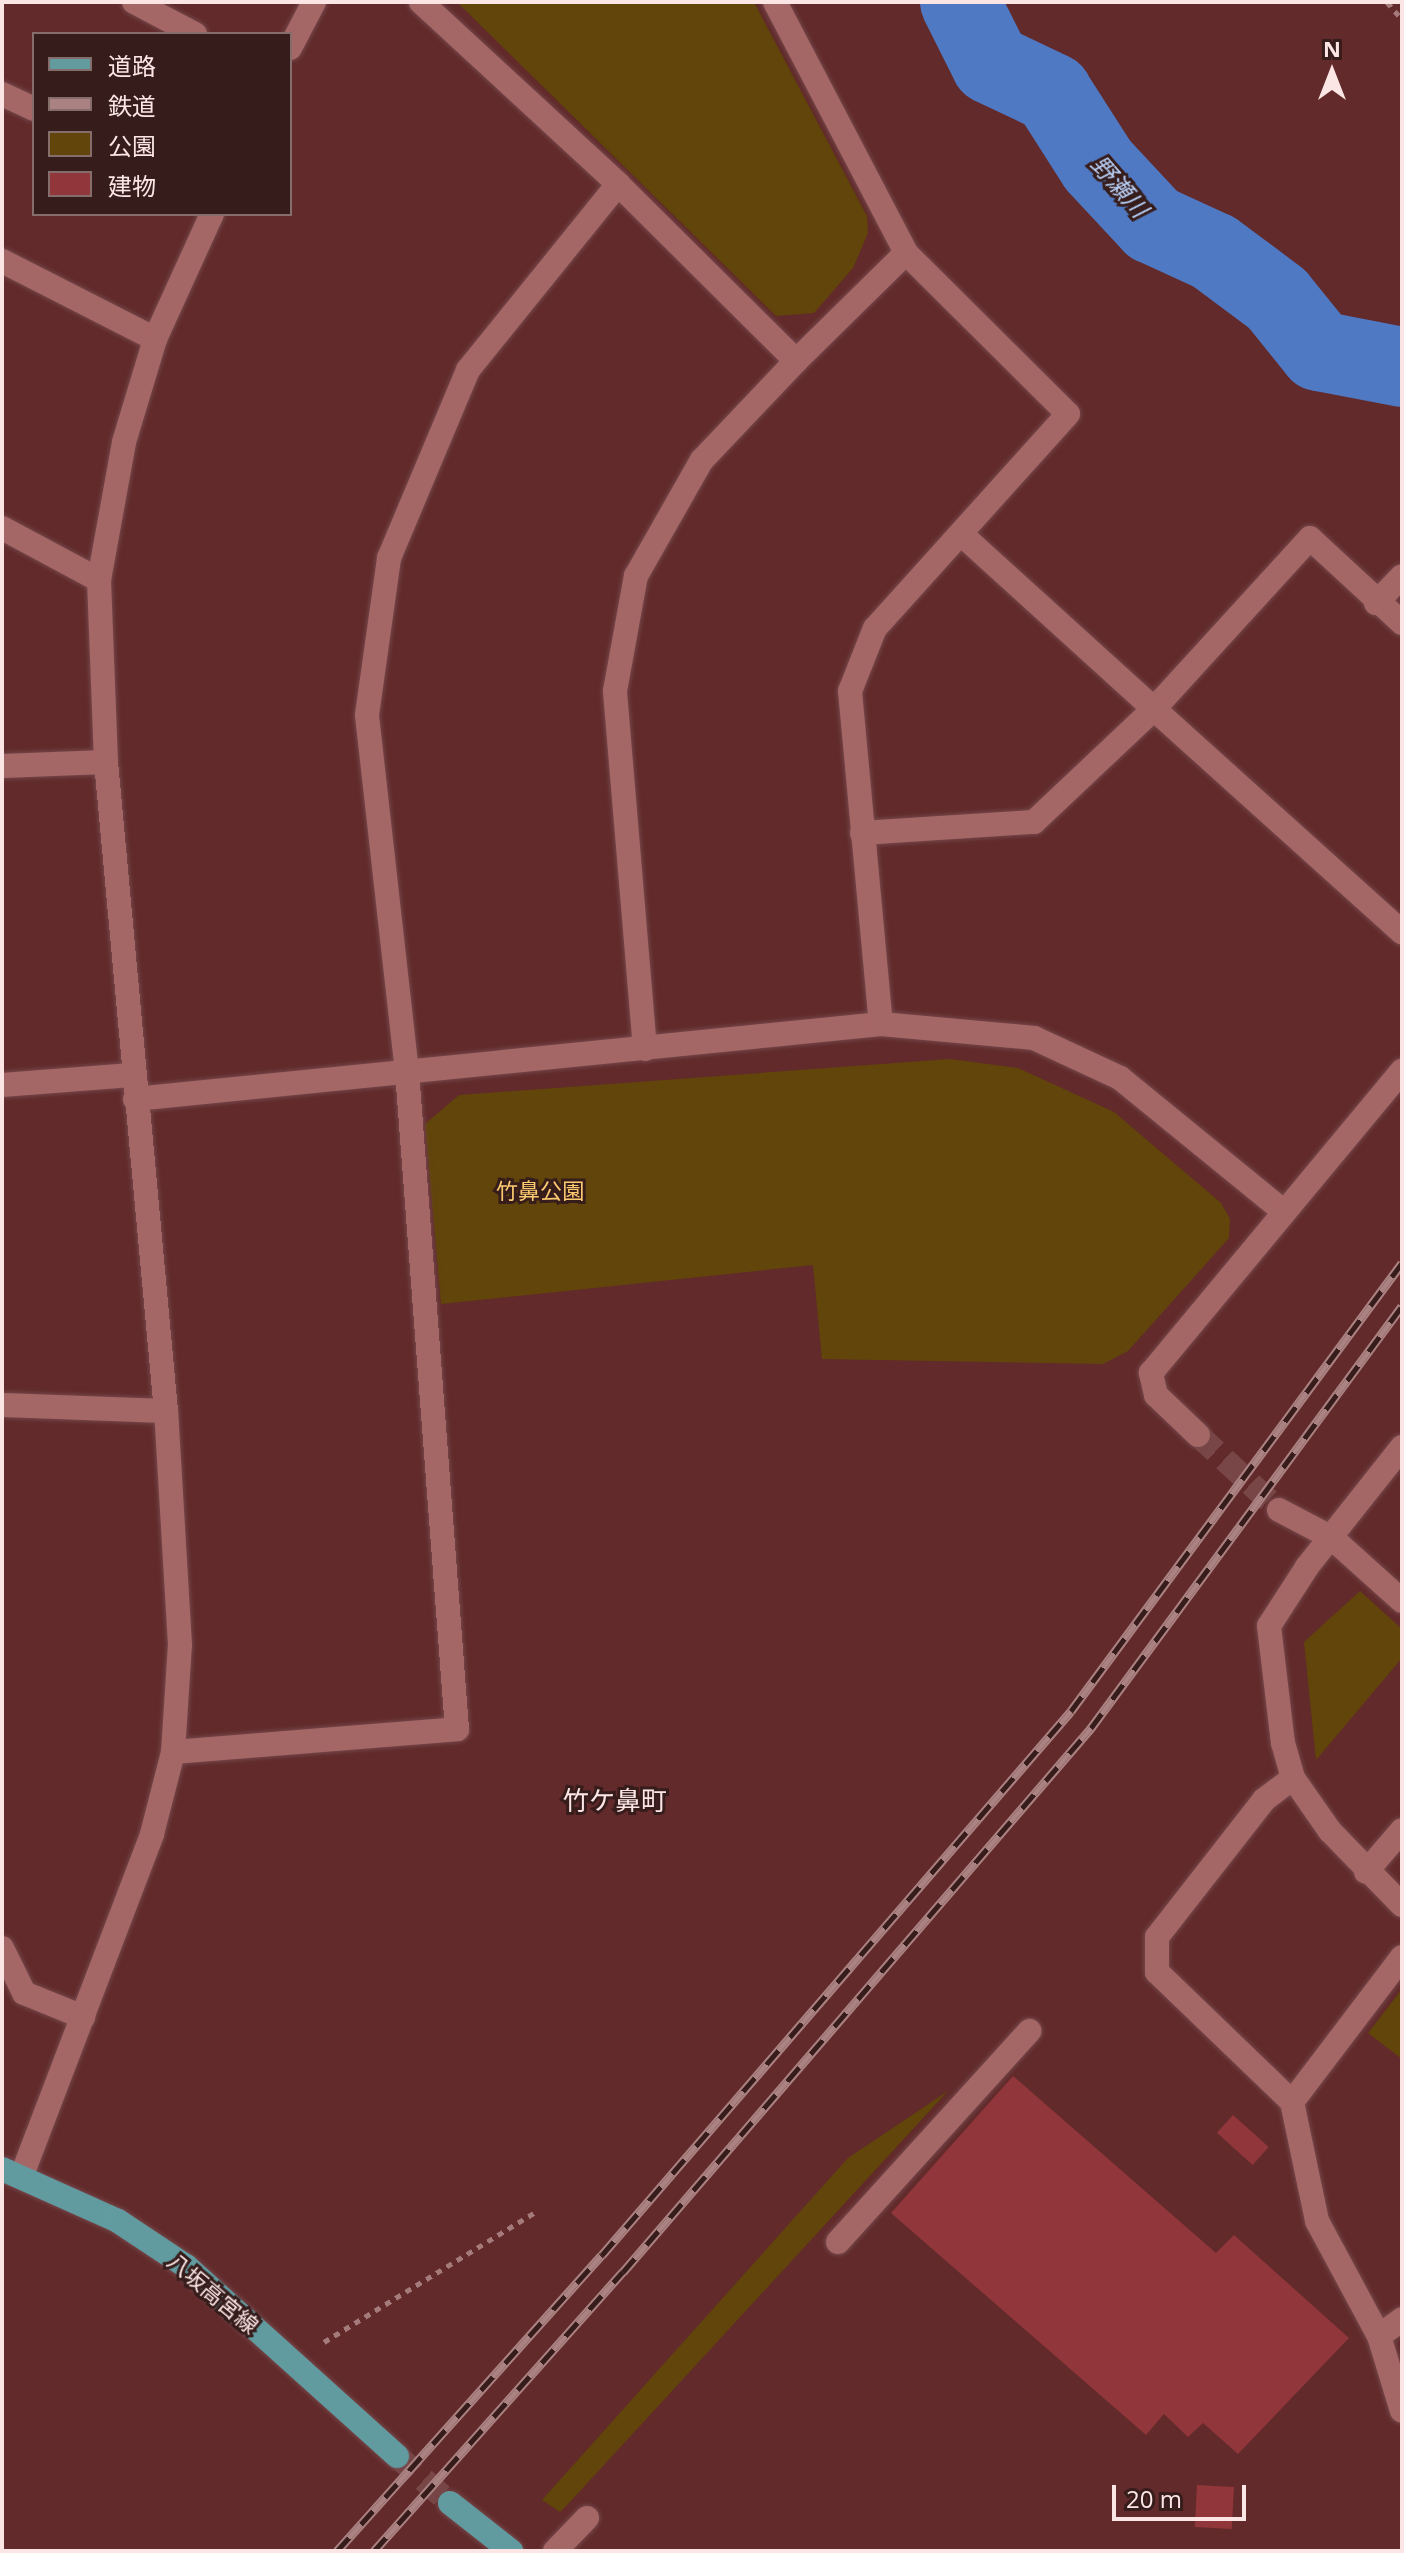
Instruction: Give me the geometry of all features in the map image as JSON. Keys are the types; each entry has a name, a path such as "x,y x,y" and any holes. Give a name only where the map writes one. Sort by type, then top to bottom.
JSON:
{"main road":[{"name":"八坂高宮線","path":"12,2172 118,2221 186,2266 397,2456"},
{"path":"450,2503 511,2551"}],"street":[{"path":"134,2 191,32"},
{"path":"292,44 314,2"},
{"path":"421,2 618,184 796,361"},
{"path":"775,2 906,253 1068,414 963,536 875,628 850,691 881,1024"},
{"path":"2,94 32,108"},
{"path":"173,1752 457,1729 407,1072 367,715 389,558 468,370 618,184"},
{"path":"12,2172 83,2017 152,1834 173,1752 180,1645 166,1411 106,762 99,580 124,442 155,339 211,216"},
{"path":"645,1049 615,691 636,576 702,460 796,361 906,253"},
{"path":"2,261 155,339"},
{"path":"2,528 99,580"},
{"path":"963,536 1402,932"},
{"path":"862,833 1034,822 1154,709 1310,538 1376,603 1402,623"},
{"path":"1376,603 1402,576"},
{"path":"2,766 106,762"},
{"path":"2,1085 134,1087 407,1072 881,1024 1034,1038 1105,1071 1283,1211"},
{"path":"1198,1435 1156,1395 1151,1373 1402,1071"},
{"path":"2,1405 166,1411"},
{"path":"1402,1447 1307,1567 1269,1626 1283,1743 1293,1778 1366,1872 1402,1905"},
{"path":"1279,1510 1332,1538 1402,1601"},
{"path":"1293,1778 1264,1800 1157,1937 1157,1972 1292,2102 1317,2221 1379,2336 1402,2411"},
{"path":"1366,1872 1402,1830"},
{"path":"2,1948 24,1993 83,2017"},
{"path":"1292,2102 1402,1957"},
{"path":"838,2242 1029,2031"},
{"path":"1379,2336 1402,2319"},
{"path":"555,2551 587,2518"}],"path":[{"path":"1387,2 1402,19"},
{"path":"292,2362 535,2212"}],"green space":[{"path":"457,2 754,2 867,216 868,233 853,268 814,313 776,316"},
{"name":"竹鼻公園","path":"950,1059 1018,1068 1114,1112 1221,1203 1230,1219 1229,1238 1128,1351 1103,1364 822,1359 813,1265 441,1304 425,1124 459,1095"},
{"path":"1360,1591 1402,1629 1402,1658 1316,1760 1304,1642"},
{"path":"1402,1989 1402,2059 1368,2033"},
{"path":"948,2091 569,2503 560,2512 542,2500 848,2158"}],"building":[{"path":"1013,2076 1216,2253 1234,2235 1349,2338 1238,2454 1203,2423 1188,2437 1164,2414 1146,2435 891,2213"},
{"path":"1233,2115 1269,2147 1253,2165 1217,2133"},
{"path":"1197,2485 1234,2487 1232,2529 1195,2527"}],"waterway":[{"name":"野瀬川","path":"960,2 991,64 1052,93 1098,165 1153,224 1214,252 1277,299 1319,351 1402,367"}],"tunnel":[{"path":"1198,1435 1279,1510"},
{"path":"397,2456 450,2503"}],"railway":[{"path":"337,2551 602,2255 1071,1711 1402,1263"},
{"path":"374,2551 623,2272 1091,1728 1402,1306"}],"district":[{"name":"竹ケ鼻町","path":"615,1801"}]}
